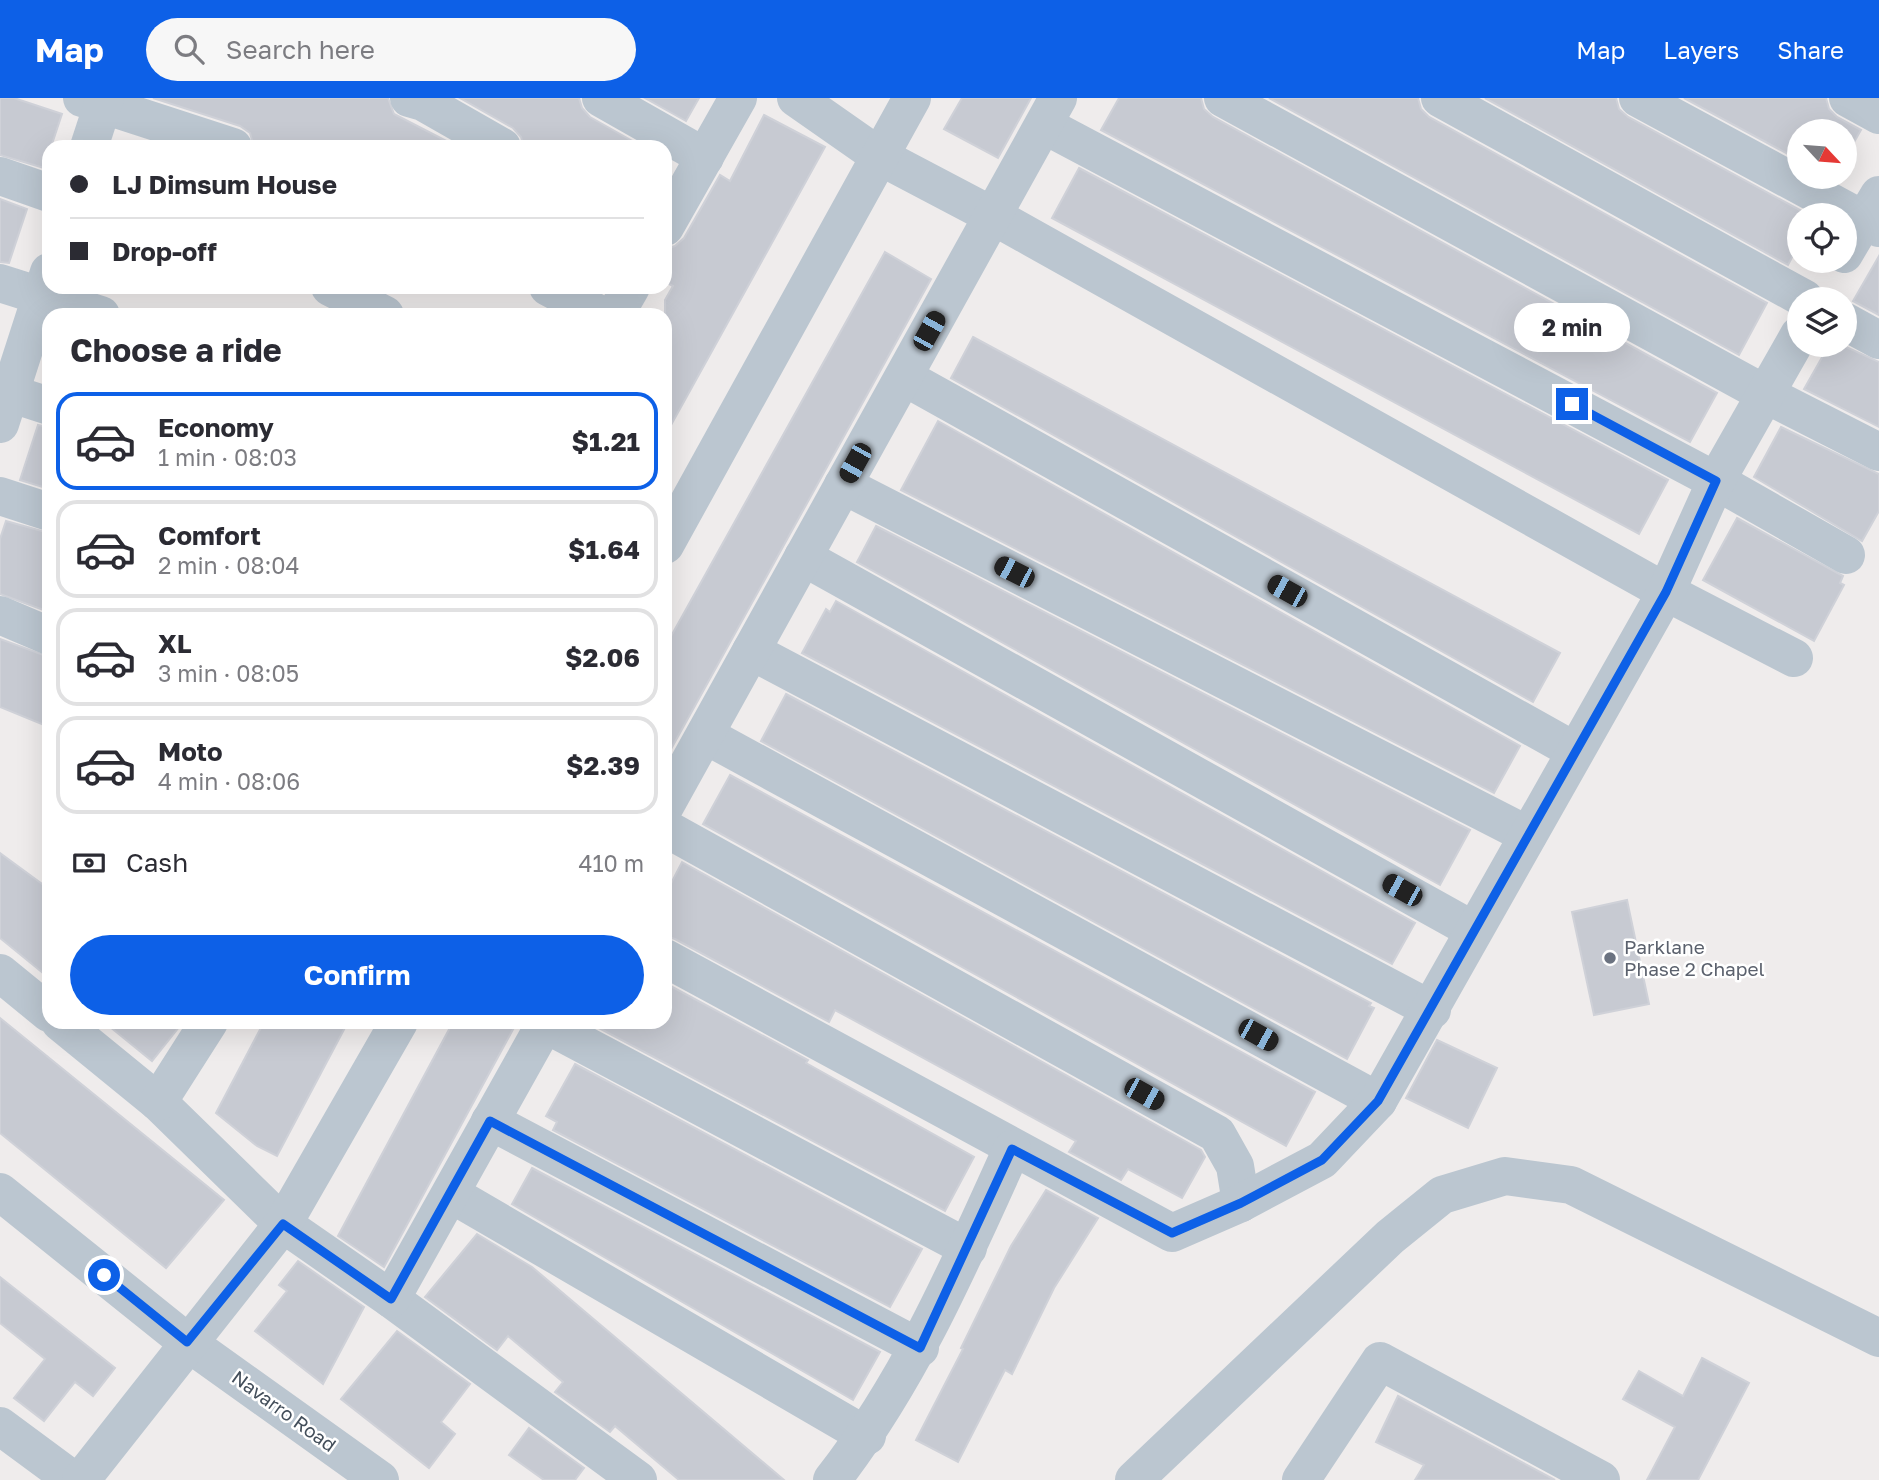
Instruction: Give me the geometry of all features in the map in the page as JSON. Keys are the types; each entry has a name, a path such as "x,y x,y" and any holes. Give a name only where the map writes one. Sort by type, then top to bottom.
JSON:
{"street":[{"path":"409,98 423,102 490,140"},
{"path":"601,98 705,157"},
{"path":"672,215 738,98"},
{"path":"796,98 879,156 993,216 1666,592 1794,658"},
{"path":"672,532 912,98"},
{"path":"1223,98 1767,395 1879,452"},
{"path":"1440,98 1787,289"},
{"path":"1638,98 1874,215 1857,237"},
{"path":"1848,98 1879,115"},
{"path":"90,140 96,100 213,140"},
{"path":"672,794 1051,111 1846,555"},
{"path":"0,176 42,191"},
{"path":"0,283 42,284"},
{"path":"42,292 3,403 42,406"},
{"path":"63,294 88,308"},
{"path":"344,294 371,308"},
{"path":"561,294 588,308"},
{"path":"1857,328 1879,340"},
{"path":"672,962 1012,1149 1172,1233 1241,1203 1322,1160 1378,1101 1432,1010 1473,930 1666,592 1716,481 1787,357"},
{"path":"904,377 1575,751"},
{"path":"843,485 1528,835"},
{"path":"0,496 42,510"},
{"path":"803,557 1473,930"},
{"path":"0,615 42,633"},
{"path":"751,651 1432,1010"},
{"path":"705,735 1378,1101"},
{"path":"672,832 1217,1134 1236,1166 1241,1203"},
{"path":"0,973 42,1007"},
{"path":"69,1029 158,1102 283,1224 391,1299 638,1480"},
{"path":"158,1102 205,1029"},
{"path":"81,1480 187,1342 283,1224 395,1029"},
{"path":"391,1299 542,1029"},
{"path":"556,1029 968,1248"},
{"path":"490,1121 920,1348"},
{"path":"832,1480 867,1436 920,1348 1012,1149"},
{"path":"1134,1480 1390,1237 1442,1195 1506,1176 1571,1185 1879,1338"},
{"name":"Navarro Road","path":"0,1192 187,1342 380,1480"},
{"path":"451,1194 867,1436"},
{"path":"1301,1480 1380,1361 1601,1480"},
{"path":"0,1426 73,1480"}],"building":[{"path":"0,98 14,98 62,114 53,140 42,140 42,167 0,155"},
{"path":"153,98 388,98 394,114 444,140 252,140 250,133 240,126"},
{"path":"460,98 579,98 582,108 590,117 631,140 522,140 513,128"},
{"path":"645,98 699,98 686,121"},
{"path":"962,98 1031,98 998,158 944,129"},
{"path":"1119,98 1201,98 1204,109 1213,117 1717,393 1690,442 1101,130"},
{"path":"1269,98 1418,98 1421,109 1429,117 1767,303 1739,355"},
{"path":"1485,98 1616,98 1619,109 1628,117 1787,203 1787,264"},
{"path":"1684,98 1826,98 1829,109 1841,119 1787,119 1787,154"},
{"path":"764,115 825,147 672,423 672,308 665,308 665,300 668,294 672,294 672,247 684,238 720,175 730,181"},
{"path":"1079,168 1668,480 1639,534 1052,218"},
{"path":"0,199 27,209 9,263 0,262"},
{"path":"885,252 931,279 672,747 672,634"},
{"path":"1879,256 1879,315 1857,303 1857,294"},
{"path":"973,337 1560,653 1533,702 951,378"},
{"path":"1857,352 1879,362 1879,427 1804,389 1822,357 1857,357"},
{"path":"938,421 1520,746 1494,793 901,490"},
{"path":"38,425 42,426 42,487 20,480"},
{"path":"1781,427 1879,474 1879,511 1862,541 1754,477"},
{"path":"1737,518 1843,576 1840,583 1844,585 1814,641 1703,580"},
{"path":"6,521 42,531 42,609 0,594 0,539"},
{"path":"876,526 1470,830 1440,885 857,562"},
{"path":"836,601 1415,923 1392,964 802,653 826,609 830,612"},
{"path":"0,639 42,654 42,724 0,707"},
{"path":"786,694 1371,1003 1369,1006 1374,1008 1347,1059 761,741"},
{"path":"730,775 1315,1092 1286,1146 703,824"},
{"path":"0,853 42,884 42,972 0,938"},
{"path":"682,862 1201,1150 1205,1157 1182,1198 1128,1169 1121,1180 1069,1152 1076,1141 835,1010 829,1022 672,938 672,881"},
{"name":"Parklane Phase 2 Chapel","path":"1627,900 1649,1004 1594,1015 1572,912"},
{"path":"672,987 808,1060 806,1063 974,1157 945,1211 601,1029 672,1029"},
{"path":"0,1018 224,1200 166,1268 0,1133"},
{"path":"113,1029 177,1029 152,1061"},
{"path":"260,1029 344,1029 277,1156 257,1146 216,1113"},
{"path":"449,1029 513,1029 384,1267 338,1236"},
{"path":"1437,1040 1497,1068 1468,1128 1406,1098"},
{"path":"575,1064 922,1249 890,1307 553,1130 557,1122 546,1116"},
{"path":"532,1168 880,1352 853,1400 512,1204"},
{"path":"1046,1190 1098,1218 1054,1288 1012,1374 1005,1370 958,1462 916,1440 963,1349 961,1348 1011,1246"},
{"path":"477,1234 532,1267 784,1480 679,1480 615,1426 610,1432 555,1392 563,1382 508,1336 497,1350 425,1297"},
{"path":"298,1261 364,1307 323,1384 255,1331 287,1291 279,1285"},
{"path":"0,1277 115,1368 93,1396 75,1382 44,1421 14,1398 45,1359 0,1323"},
{"path":"397,1331 470,1384 441,1422 455,1434 429,1468 341,1399"},
{"path":"1702,1358 1749,1383 1698,1480 1647,1480 1675,1427 1623,1399 1639,1371 1683,1396"},
{"path":"1398,1396 1555,1480 1415,1480 1424,1465 1376,1442"},
{"path":"529,1428 584,1468 575,1480 544,1480 509,1455"}],"place":[{"name":"Parklane Phase 2 Chapel","path":"1610,958"}],"route":[{"path":"104,1275 187,1342 283,1224 391,1299 490,1121 920,1348 1012,1149 1172,1233 1241,1203 1322,1160 1378,1101 1432,1010 1473,930 1666,592 1716,481 1572,404"}]}
